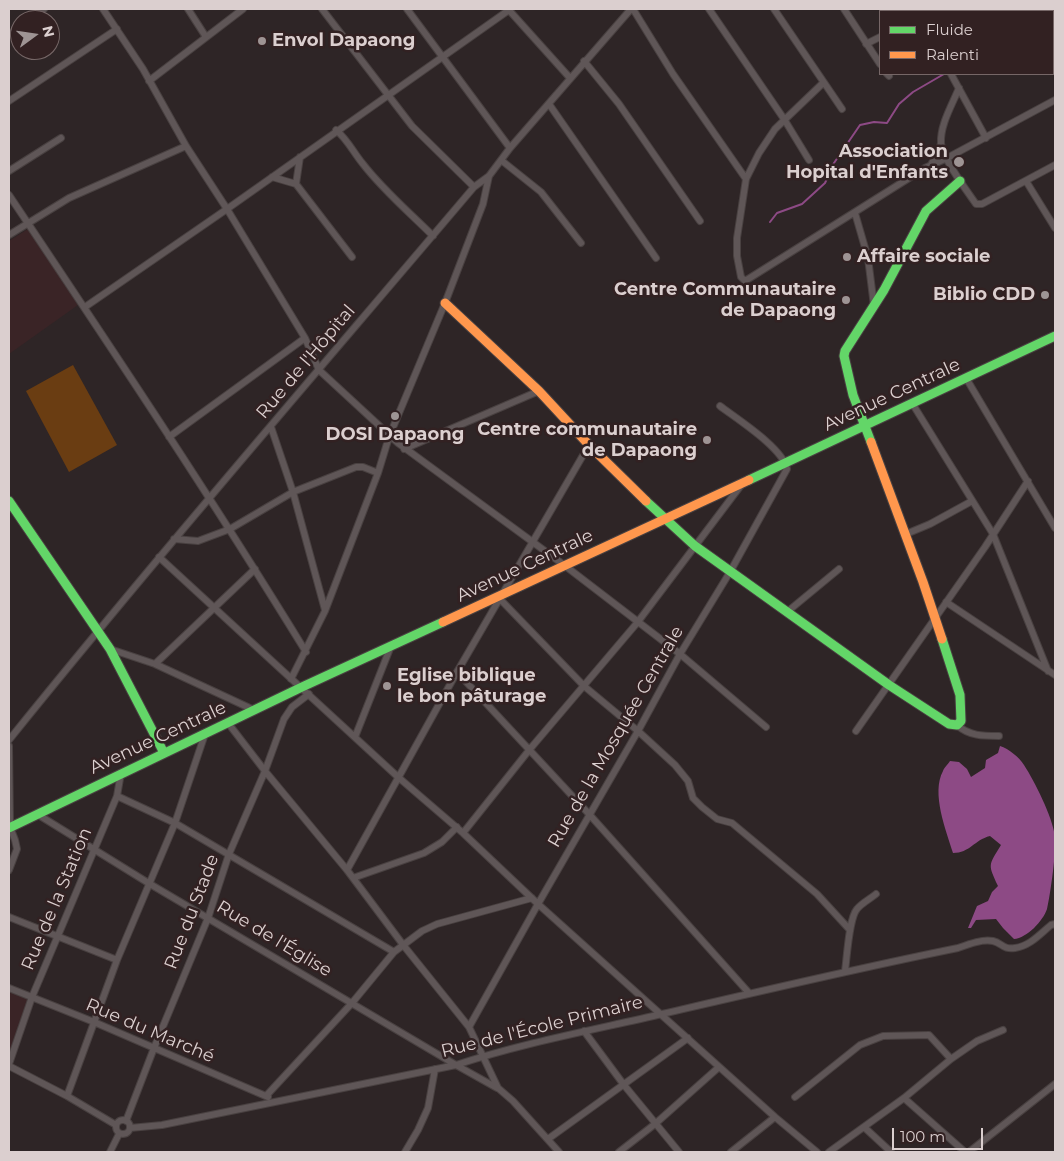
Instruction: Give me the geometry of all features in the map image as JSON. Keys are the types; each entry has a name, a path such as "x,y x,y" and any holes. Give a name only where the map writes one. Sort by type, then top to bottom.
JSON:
{"main road":[{"path":"446,303 539,391 589,445 665,520 695,546 889,685 949,724 957,724 962,721 960,695 906,534 853,395 844,356 874,307 926,211 960,181"},
{"name":"Avenue Centrale","path":"10,827 254,710 305,691 391,646 665,520 1055,336"},
{"path":"9,501 110,649 164,753"}],"street":[{"path":"103,9 149,81 186,146 227,209 305,338 319,370 404,449 564,565 680,654 766,727"},
{"path":"188,9 206,37"},
{"path":"149,81 243,9"},
{"path":"322,9 412,126 474,187"},
{"path":"407,9 510,148"},
{"path":"85,307 227,209 336,130 443,58 508,9 570,78"},
{"path":"632,9 673,74 746,179"},
{"name":"Rue de l'Hôpital","path":"9,740 209,497 474,187 489,176 510,148 584,61 632,9"},
{"path":"709,9 784,119 809,160"},
{"path":"774,9 842,109"},
{"path":"844,9 879,63"},
{"path":"9,101 117,29"},
{"path":"866,44 879,38"},
{"path":"584,61 619,104 700,221"},
{"path":"952,76 986,138"},
{"path":"824,83 784,119 770,136 746,179 737,238 737,256 741,277 745,281 931,165 986,138 1055,100"},
{"path":"931,165 941,144 945,120 959,88"},
{"path":"549,104 656,258"},
{"path":"336,130 346,138 362,163 401,206 433,236"},
{"path":"9,171 61,138"},
{"path":"941,144 960,181 976,204 980,205 1055,165"},
{"path":"9,235 27,222 69,198 186,146"},
{"path":"296,184 300,157"},
{"path":"502,160 541,192 581,243"},
{"path":"291,679 326,611 390,437 446,303 483,204 489,176"},
{"path":"272,177 296,184 352,257"},
{"path":"1026,181 1055,228"},
{"path":"9,195 230,528 306,652"},
{"path":"855,213 868,258 874,307"},
{"path":"169,437 305,338"},
{"path":"966,378 1055,528"},
{"path":"404,449 539,391"},
{"path":"912,403 993,534 1048,671"},
{"path":"720,406 769,444 786,462"},
{"path":"271,426 293,492 326,611"},
{"path":"346,870 457,672 589,445"},
{"name":"Rue de la Mosquée Centrale","path":"470,1027 680,654 730,572 787,469 786,462"},
{"path":"174,540 198,541 230,528 293,492 356,467 363,467 378,473"},
{"path":"856,731 1028,481"},
{"path":"463,833 530,749 637,622 743,482"},
{"path":"906,534 930,524 972,501"},
{"path":"159,557 398,777 463,833 538,904 775,1117 817,1152"},
{"path":"155,664 255,569"},
{"path":"787,612 839,570"},
{"path":"500,597 584,686 638,731 678,769 688,781 692,797 702,807 716,819 732,823 817,894 850,930"},
{"path":"946,602 1055,675"},
{"path":"355,737 391,646"},
{"path":"110,649 155,664 254,710"},
{"path":"457,672 590,814 749,993"},
{"name":"Rue du Stade","path":"126,1120 208,918 229,854 284,719 305,691"},
{"path":"228,723 264,772 353,878 404,946 470,1027 498,1088 513,1101 559,1152"},
{"path":"957,724 962,730 980,736 999,736"},
{"path":"67,1096 116,960 175,823 205,734"},
{"path":"9,746 10,827 16,849 9,870"},
{"name":"Rue de la Station","path":"9,1065 32,997 118,796 121,773"},
{"path":"118,796 175,823 394,952"},
{"name":"Rue de l'Église","path":"37,814 93,851 498,1088"},
{"path":"353,878 424,853 442,842 456,827"},
{"path":"846,971 850,930 856,910 876,894"},
{"path":"266,1096 352,1003 394,952 422,931 438,924 532,898"},
{"path":"9,917 116,960"},
{"name":"Rue de l'École Primaire","path":"130,1128 162,1125 456,1065 482,1056 749,993 958,948 975,942 993,941 1004,948 1016,948 1031,942 1051,925 1055,924"},
{"name":"Rue du Marché","path":"9,988 94,1022 266,1096 280,1100"},
{"path":"829,1152 904,1098 951,1059 977,1041 1003,1030"},
{"path":"584,1032 624,1085 679,1152"},
{"path":"795,1097 860,1045 883,1036 929,1035 951,1059"},
{"path":"548,1138 688,1038"},
{"path":"9,1065 116,1125"},
{"path":"619,1152 655,1124 719,1066"},
{"path":"404,1152 418,1130 428,1108 435,1069"},
{"path":"904,1098 967,1152 1055,1084"},
{"path":"731,1152 775,1117"},
{"path":"121,1120 126,1120 130,1124 130,1128 126,1134 120,1134 116,1130 116,1125 121,1120"},
{"path":"864,1127 891,1152"},
{"path":"110,1152 120,1134"}],"shaded area":[{"path":"28,229 78,305 9,354 9,241"},
{"path":"73,365 117,445 69,472 26,391"},
{"path":"1000,746 1017,756 1022,762 1047,809 1055,836 1054,861 1047,909 1042,919 1034,928 1024,936 1014,939 996,919 976,920 971,928 968,928 977,906 988,901 992,892 998,886 992,873 991,865 1001,845 990,836 980,840 964,851 953,853 939,801 940,780 950,761 959,762 967,769 971,777 985,768 986,760 998,753"},
{"path":"9,988 32,997 9,1058"}],"waterway":[{"path":"770,222 777,213 802,204 825,183 834,163 860,125 874,122 887,123 899,104 913,92 942,75"}],"traffic: fast":[{"path":"871,442 853,395 844,356 845,351 884,290 926,211 960,181"},
{"path":"749,480 1055,336"},
{"path":"9,501 110,649 164,753"},
{"path":"646,501 695,546 889,685 949,724 957,725 961,721 960,695 942,639"},
{"path":"9,828 302,687 443,622"}],"traffic: slow":[{"path":"445,303 539,391 589,445 646,501"},
{"path":"871,442 942,639"},
{"path":"443,622 749,480"}],"place":[{"name":"Envol Dapaong","path":"262,41"},
{"name":"Association Hopital d'Enfants","path":"959,162"},
{"name":"Affaire sociale","path":"847,257"},
{"name":"Biblio CDD","path":"1045,295"},
{"name":"Centre Communautaire de Dapaong","path":"846,300"},
{"name":"DOSI Dapaong","path":"395,416"},
{"name":"Centre communautaire de Dapaong","path":"707,440"},
{"name":"Eglise biblique le bon pâturage","path":"387,686"}]}
